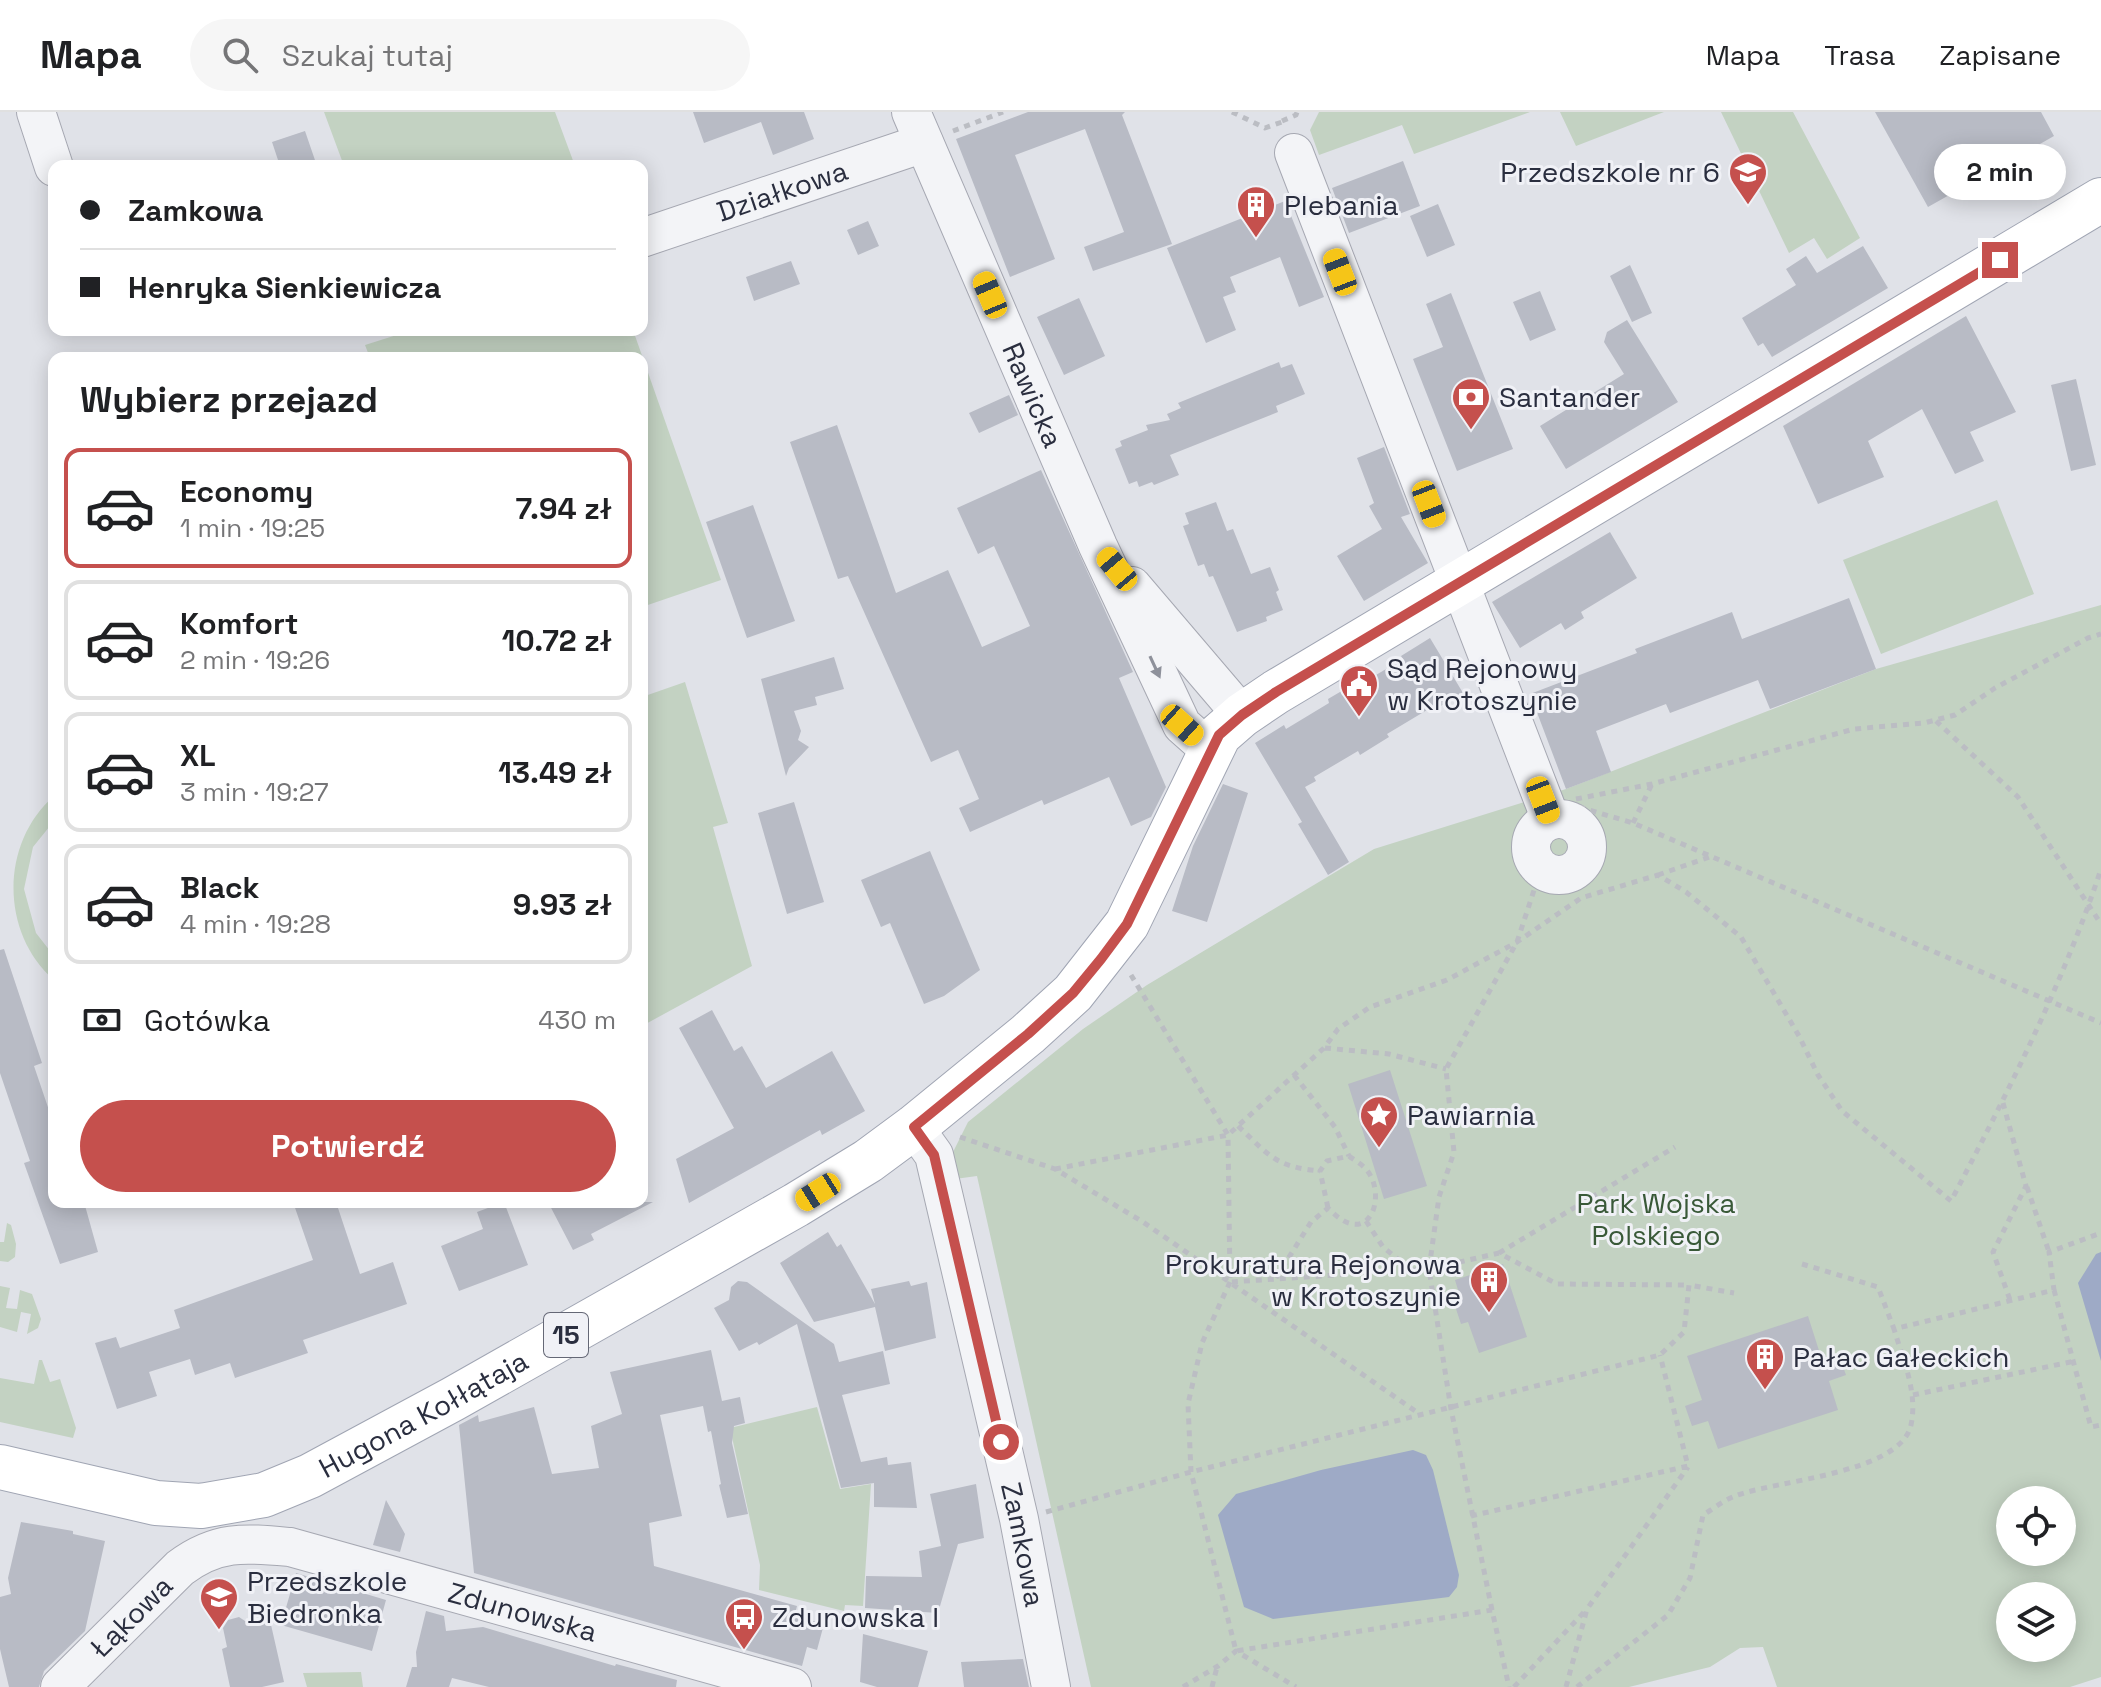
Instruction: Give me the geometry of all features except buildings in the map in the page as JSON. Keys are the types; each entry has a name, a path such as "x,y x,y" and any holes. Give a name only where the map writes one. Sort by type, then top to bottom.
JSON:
{"main road":[{"name":"15","path":"1210,750 1219,735 1242,715 2101,200"},
{"name":"Hugona Kołłątaja","path":"0,1467 156,1503 201,1506 253,1499 310,1476 467,1391 796,1205 868,1161 914,1127 1073,993 1133,913 1210,750"}],"street":[{"path":"36,112 52,160"},
{"name":"Działkowa","path":"648,236 927,130"},
{"name":"Rawicka","path":"927,130 1098,546 1182,725 1210,750"},
{"path":"1288,137 1460,582 1563,809 1570,821 1578,826 1587,843 1587,853 1577,869 1569,874 1559,876 1541,869"},
{"name":"Rawicka","path":"1098,546 1242,715"},
{"name":"Zamkowa","path":"914,1127 934,1155 1019,1519 1051,1687"},
{"name":"Zdunowska","path":"205,1552 216,1547 249,1544 290,1547 792,1687"},
{"name":"Łąkowa","path":"60,1687 167,1579 205,1552"}],"path":[{"path":"927,130 1003,112"},
{"path":"1232,112 1288,137 1297,112"},
{"path":"1563,809 1854,729 1955,715 1995,688 2101,634"},
{"path":"1935,720 2018,797 2101,924"},
{"path":"1633,823 1652,784"},
{"path":"1563,809 1633,823 2101,1023"},
{"path":"1055,1169 1228,1135 1324,1048 1338,1029 1370,1007 1447,980 1517,942 1581,898 1711,856"},
{"path":"1512,1687 1471,1516 1429,1269 1439,1197 1454,1152 1446,1069 1517,942 1541,869"},
{"path":"1658,875 1686,892 1741,937 1799,1036 1818,1075 1842,1111 1951,1201 2003,1102 2088,908 2101,869"},
{"path":"1130,974 1228,1135 1230,1282 1202,1343 1188,1404 1191,1472 1236,1651 1296,1687"},
{"path":"1324,1048 1389,1054 1446,1069"},
{"path":"1294,1075 1335,1127 1349,1156 1365,1168 1373,1182 1376,1199 1366,1221 1358,1226 1348,1224 1328,1208 1320,1171 1327,1161 1349,1156"},
{"path":"2003,1102 2026,1186 2049,1252 2054,1290 2091,1427 2101,1425"},
{"path":"1238,1126 1278,1163 1293,1169 1320,1171"},
{"path":"956,1136 1055,1169 1143,1222 1422,1415"},
{"path":"1230,1282 1429,1269 1499,1253 1675,1147"},
{"path":"2010,1300 1993,1252 2026,1186"},
{"path":"1276,1278 1311,1222 1328,1208"},
{"path":"1366,1221 1383,1247 1411,1270"},
{"path":"2049,1252 2101,1233"},
{"path":"1499,1253 1557,1284 1689,1285 1734,1293"},
{"path":"1577,1687 1668,1615 1690,1578 1703,1515 1734,1496 1850,1468 1891,1453 1910,1428 1913,1395 1878,1287 1802,1264"},
{"path":"1019,1519 1191,1472 1660,1355 1684,1332 1689,1285"},
{"path":"1894,1329 2054,1290"},
{"path":"1512,1687 1587,1609 1688,1466 1660,1355"},
{"path":"1913,1395 2075,1361"},
{"path":"1471,1516 1688,1466"},
{"path":"1566,1687 1587,1609"},
{"path":"1183,1687 1236,1651 1492,1610"},
{"path":"1212,1687 1218,1666"}],"green space":[{"path":"324,112 555,112 573,160 342,160"},
{"path":"1319,112 1530,112 1414,154 1402,125 1319,155 1310,130"},
{"path":"1560,112 1664,112 1576,146"},
{"path":"1721,112 1793,112 1860,238 1827,259 1814,238 1789,253"},
{"path":"394,336 635,336 641,352 368,352 365,345"},
{"path":"648,373 721,580 648,605"},
{"path":"1997,500 2034,594 1881,654 1843,560"},
{"name":"Park Wojska Polskiego","path":"2101,605 2101,1677 2070,1687 1777,1687 1763,1647 1740,1648 1710,1667 1629,1687 1091,1687 977,1176 955,1179 953,1152 968,1122 1083,1029 1147,985 1374,849 1566,789 1876,669"},
{"path":"685,682 728,823 713,827 752,966 648,1023 648,695"},
{"path":"48,802 48,828 33,847 24,889 36,933 48,948 48,974 36,961 24,938 16,914 14,888 16,862 36,815"},
{"path":"7,1223 11,1225 16,1244 15,1257 8,1262 0,1261 0,1242 4,1242"},
{"path":"0,1286 10,1288 6,1308 17,1309 20,1290 32,1294 41,1319 38,1328 27,1334 31,1314 21,1312 17,1332 0,1327"},
{"path":"39,1360 42,1360 50,1382 60,1379 76,1428 73,1438 0,1422 0,1378 34,1384"},
{"path":"817,1407 840,1489 871,1484 863,1606 845,1605 844,1611 759,1590 760,1565 730,1428"},
{"path":"361,1672 363,1687 307,1687 303,1673"}],"water":[{"path":"2101,1252 2101,1361 2078,1283 2096,1254"},
{"path":"1413,1450 1426,1455 1433,1470 1459,1575 1457,1587 1449,1597 1273,1619 1244,1607 1218,1515 1236,1494 1321,1470"}],"place":[{"name":"Przedszkole nr 6","path":"1748,206"},
{"name":"Plebania","path":"1256,239"},
{"name":"Santander","path":"1471,431"},
{"name":"Sąd Rejonowy w Krotoszynie","path":"1359,718"},
{"name":"Pawiarnia","path":"1379,1149"},
{"name":"Prokuratura Rejonowa w Krotoszynie","path":"1489,1314"},
{"name":"Pałac Gałeckich","path":"1765,1391"},
{"name":"Przedszkole Biedronka","path":"219,1631"},
{"name":"Zdunowska I","path":"744,1651"}],"route":[{"path":"1001,1442 934,1155 914,1127 1028,1034 1073,993 1101,959 1127,924 1219,735 1276,692 2000,260"}]}
